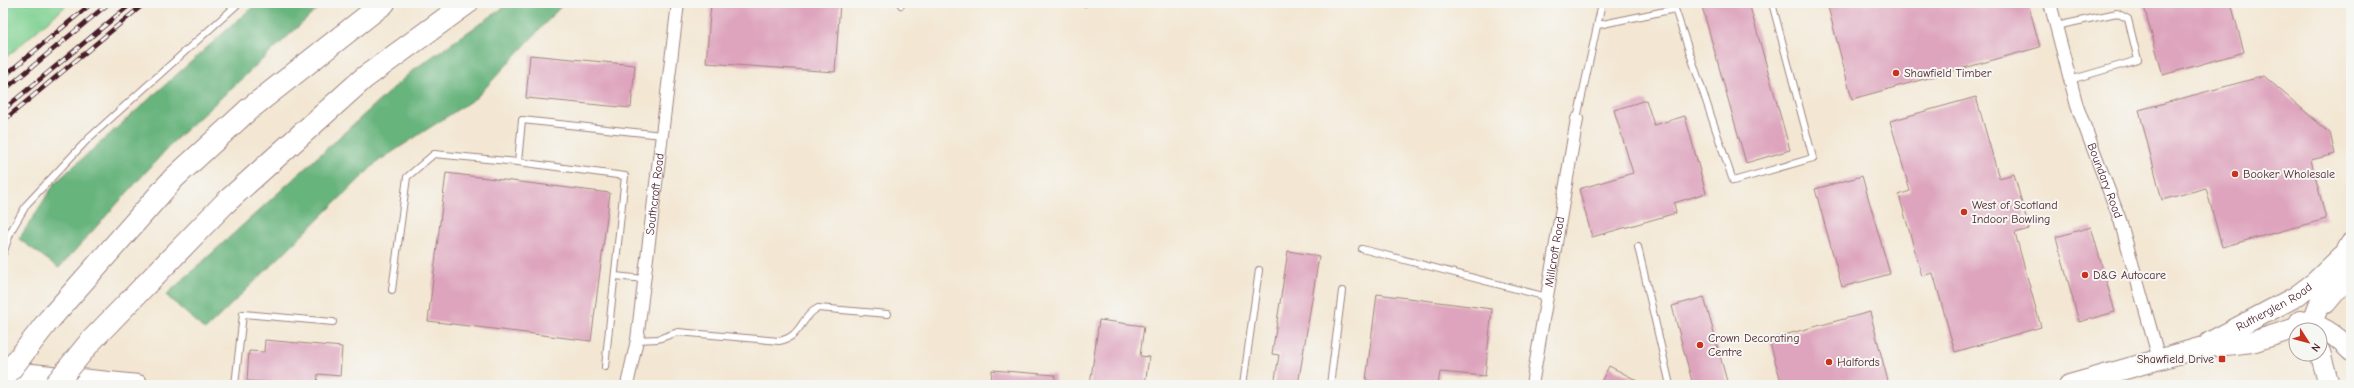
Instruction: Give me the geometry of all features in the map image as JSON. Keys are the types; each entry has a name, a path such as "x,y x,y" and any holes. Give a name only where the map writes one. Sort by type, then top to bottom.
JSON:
{"highway":[{"path":"3,379 48,321 174,178 248,110 384,3"},
{"path":"55,385 90,342 224,204 364,78 467,3"}],"main road":[{"name":"Rutherglen Road","path":"2199,348 2304,290 2348,257"},
{"path":"2314,322 2327,284 2348,257"},
{"path":"2258,316 2291,322"},
{"path":"2328,332 2332,334 2351,351"},
{"name":"Rutherglen Road","path":"2068,385 2199,348 2252,342 2288,333"},
{"path":"2323,362 2329,385"},
{"path":"3,371 83,382 138,385"}],"street":[{"name":"Southcroft Road","path":"627,385 637,340 678,3"},
{"name":"Boundary Road","path":"2050,3 2077,106 2120,220 2159,359"},
{"name":"Millcroft Road","path":"1532,385 1577,119"}],"lane":[{"path":"3,254 11,231 28,204 89,138 239,3"},
{"path":"1080,3 1085,3"},
{"path":"1577,119 1602,3"},
{"path":"1598,25 1675,9 1733,181 1813,158 1772,3"},
{"path":"2056,26 2117,13 2124,16 2131,25 2138,60 2070,80"},
{"path":"518,162 522,120 662,134"},
{"path":"392,290 407,177 434,154 518,162 625,176 605,367"},
{"path":"1638,247 1670,385"},
{"path":"1362,249 1547,297"},
{"path":"1243,385 1259,270"},
{"path":"615,276 644,279"},
{"path":"1330,385 1342,291"},
{"path":"637,340 658,339 678,332 779,341 794,335 812,311 818,308 888,314"},
{"path":"235,385 243,314 333,322"}],"green space":[{"path":"3,3 69,3 3,60"},
{"path":"257,3 324,3 174,141 59,268 19,239 55,183"},
{"path":"510,3 564,3 477,97 377,162 205,330 166,295 413,70"}],"building":[{"path":"711,3 840,3 835,72 706,63"},
{"path":"1701,3 1749,3 1790,150 1746,163"},
{"name":"Shawfield Timber","path":"1827,3 2028,3 2040,47 1852,99"},
{"path":"2143,3 2231,3 2244,52 2163,75"},
{"path":"530,55 635,65 631,108 526,98"},
{"name":"Booker Wholesale","path":"2264,76 2330,133 2335,154 2311,160 2326,219 2222,247 2206,188 2162,200 2139,110"},
{"name":"West of Scotland Indoor Bowling","path":"1976,97 1999,178 2014,174 2029,229 2015,233 2041,327 1955,352 1933,273 1922,276 1899,195 1910,191 1890,121"},
{"path":"1646,100 1654,125 1685,116 1706,193 1674,203 1676,213 1592,237 1579,189 1633,173 1614,110"},
{"path":"446,173 610,193 591,341 428,321"},
{"path":"1862,176 1890,274 1842,287 1815,189"},
{"name":"D&G Autocare","path":"2091,227 2115,312 2079,322 2056,237"},
{"path":"1288,251 1319,256 1298,385 1274,385 1279,355 1272,354"},
{"path":"1377,294 1492,309 1485,376 1440,372 1438,385 1402,385 1366,380"},
{"name":"Crown Decorating Centre","path":"1704,297 1728,385 1693,385 1672,306"},
{"name":"Halfords","path":"1870,312 1889,385 1782,385 1769,339"},
{"path":"1099,320 1144,326 1140,356 1149,357 1145,385 1090,385"},
{"path":"265,340 342,347 340,376 318,374 317,385 247,381 249,351 264,352"},
{"path":"1609,366 1646,385 1612,385 1602,380"},
{"path":"992,370 1055,375 1055,385 991,385"}],"railway":[{"path":"3,77 92,3"},
{"path":"3,91 109,3"},
{"path":"3,110 132,3"},
{"path":"3,121 145,3"}],"place":[{"name":"Shawfield Timber","path":"1896,73"},
{"name":"Booker Wholesale","path":"2235,174"},
{"name":"West of Scotland Indoor Bowling","path":"1964,212"},
{"name":"D&G Autocare","path":"2085,275"},
{"name":"Crown Decorating Centre","path":"1700,345"},
{"name":"Shawfield Drive","path":"2222,359"},
{"name":"Halfords","path":"1829,362"}]}
